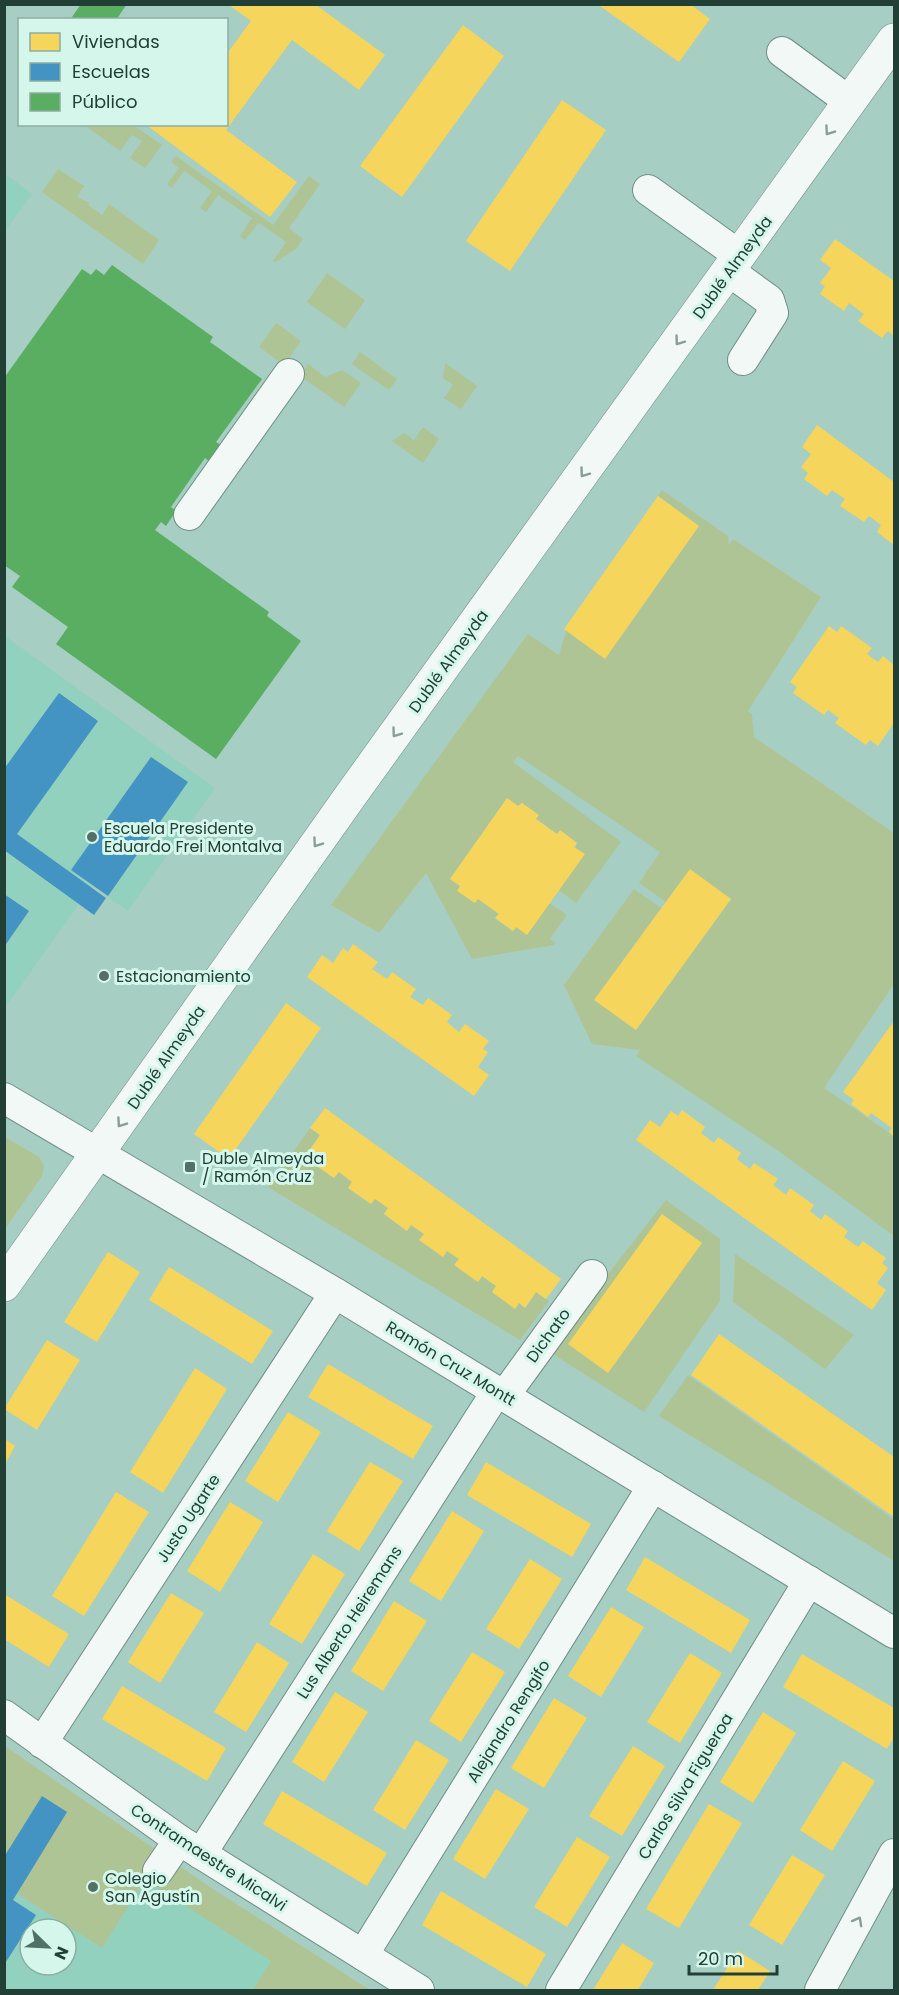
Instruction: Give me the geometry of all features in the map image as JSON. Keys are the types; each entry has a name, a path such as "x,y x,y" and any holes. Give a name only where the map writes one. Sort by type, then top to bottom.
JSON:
{"main road":[{"name":"Dublé Almeyda","path":"4,1285 100,1153 351,795 894,40"}],"street":[{"path":"782,52 850,102"},
{"path":"648,190 734,264 770,300 773,314 743,360"},
{"path":"189,515 289,374"},
{"name":"Ramón Cruz Montt","path":"4,1098 335,1293 809,1581 893,1628"},
{"name":"Dichato","path":"500,1394 592,1275"},
{"name":"Justo Ugarte","path":"42,1743 335,1293"},
{"name":"Lus Alberto Heiremans","path":"158,1871 190,1847 500,1394"},
{"name":"Alejandro Rengifo","path":"363,1955 653,1486"},
{"name":"Carlos Silva Figueroa","path":"561,1990 809,1581"},
{"name":"Contramaestre Micalvi","path":"4,1715 190,1847 419,1990"},
{"path":"820,1990 894,1854"}],"shaded area":[{"path":"134,126 162,145 145,168 130,158 142,141 132,135 120,151 87,127"},
{"path":"176,156 273,225 309,176 320,184 289,228 303,239 296,249 276,262 273,261 286,242 259,223 245,240 240,236 252,218 218,195 206,212 200,208 212,191 184,171 172,188 167,184 179,168 171,162"},
{"path":"58,169 84,186 77,197 90,203 88,205 102,215 109,204 159,240 143,264 42,192"},
{"path":"5,174 32,194 5,231"},
{"path":"327,273 365,300 345,329 307,302"},
{"path":"276,323 301,341 284,365 259,347"},
{"path":"360,352 397,379 389,390 352,364"},
{"path":"445,363 477,386 461,409 444,398 453,385 443,378"},
{"path":"308,364 325,377 342,370 361,383 344,407 300,376"},
{"path":"423,427 439,439 423,463 392,441 404,433 414,440"},
{"path":"662,490 728,536 729,545 733,539 821,597 748,711 752,714 754,737 894,833 894,984 824,1088 894,1136 894,1236 780,1152 636,1056 640,1050 592,1044 564,985 634,889 661,908 595,1000 636,1030 731,899 689,871 666,902 639,883 660,852 518,756 513,762 621,842 576,903 559,890 577,843 560,831 557,834 536,819 538,815 522,803 518,806 507,799 450,879 460,886 458,891 474,903 478,899 499,914 496,919 512,931 549,903 567,915 550,939 556,943 554,945 472,959 426,873 379,933 331,905 528,634 559,655 566,631 605,658 699,526 658,496"},
{"name":"Escuela Presidente Eduardo Frei Montalva","path":"5,636 215,788 128,911 92,886 5,1008"},
{"path":"310,1128 320,1135 309,1150 316,1156 312,1162 334,1178 339,1172 352,1182 348,1188 370,1204 375,1199 388,1208 384,1214 406,1231 411,1225 424,1234 443,1257 447,1251 459,1259 455,1265 478,1282 482,1276 496,1286 492,1292 515,1309 519,1303 526,1307 536,1292 549,1301 520,1340 268,1187"},
{"path":"5,1137 39,1157 44,1166 42,1176 5,1229"},
{"path":"666,1200 720,1239 720,1301 644,1412 548,1351"},
{"path":"735,1254 854,1335 825,1369 733,1302"},
{"path":"688,1375 894,1520 894,1561 659,1416"},
{"path":"5,1746 210,1887 370,1990 253,1990 271,1961 145,1880 102,1948 78,1933 78,1917 54,1917 16,1893 5,1857"},
{"name":"Colegio San Agustín","path":"4,1768 344,1990 5,1990"}],"building: Viviendas":[{"path":"597,4 690,4 710,19 679,62"},
{"path":"229,5 316,5 385,55 359,90 292,40 226,130 297,182 270,217 148,126 228,126 228,52 251,21"},
{"path":"463,25 504,56 402,197 360,166"},
{"path":"562,100 606,130 510,271 466,241"},
{"path":"835,239 894,281 894,336 888,331 882,338 858,321 864,314 849,303 844,311 820,294 825,286 820,283 831,268 820,260"},
{"path":"817,425 894,482 894,545 877,532 881,525 869,516 864,522 840,506 845,499 832,490 827,496 804,479 808,473 801,467 811,454 802,447"},
{"path":"658,496 699,526 605,659 564,629"},
{"path":"829,626 837,632 841,626 872,648 867,654 878,662 883,656 894,665 894,723 878,746 870,740 866,745 835,723 839,718 828,710 824,715 793,693 797,687 790,682"},
{"path":"507,798 518,806 522,803 539,815 536,819 557,834 560,830 577,843 574,847 585,854 527,935 516,927 513,931 495,918 499,914 478,899 475,903 457,891 460,886 450,879"},
{"path":"690,869 731,899 636,1030 594,1000"},
{"path":"353,944 378,962 372,969 387,979 392,972 416,989 410,997 423,1005 428,998 452,1015 447,1022 459,1032 465,1024 489,1041 483,1049 488,1052 478,1067 489,1075 474,1096 307,977 322,955 333,963 343,948 348,952"},
{"path":"286,1003 321,1028 229,1159 194,1134"},
{"path":"894,1021 894,1137 889,1132 892,1128 871,1113 868,1117 851,1104 854,1100 843,1092"},
{"path":"325,1108 561,1279 546,1299 536,1292 525,1308 519,1303 515,1309 492,1292 496,1286 482,1276 478,1282 454,1265 459,1259 447,1251 443,1257 419,1240 424,1234 411,1225 407,1231 384,1214 388,1208 375,1199 371,1204 348,1188 352,1182 339,1172 334,1178 311,1162 316,1156 309,1151 320,1135 310,1128"},
{"path":"682,1110 705,1127 701,1133 714,1143 718,1137 741,1153 737,1159 750,1169 754,1163 778,1179 773,1185 786,1195 790,1188 814,1205 810,1211 821,1220 825,1214 848,1231 844,1237 858,1247 863,1241 886,1258 882,1263 888,1268 877,1283 886,1290 872,1310 636,1140 650,1120 660,1127 671,1111 678,1116"},
{"path":"662,1214 702,1243 608,1373 568,1344"},
{"path":"108,1252 140,1272 97,1342 64,1322"},
{"path":"169,1267 273,1331 252,1364 149,1300"},
{"path":"719,1334 894,1457 894,1517 691,1375"},
{"path":"47,1340 80,1360 37,1430 4,1409"},
{"path":"328,1364 433,1426 413,1459 308,1397"},
{"path":"195,1368 227,1389 163,1493 130,1472"},
{"path":"288,1412 321,1432 278,1502 245,1481"},
{"path":"5,1439 15,1446 5,1464"},
{"path":"370,1462 403,1481 359,1551 327,1531"},
{"path":"486,1462 591,1524 572,1557 467,1495"},
{"path":"116,1492 149,1512 84,1616 52,1596"},
{"path":"230,1502 263,1522 220,1592 187,1571"},
{"path":"452,1511 484,1531 441,1601 409,1581"},
{"path":"313,1554 345,1574 302,1644 269,1624"},
{"path":"645,1557 750,1620 731,1653 626,1590"},
{"path":"530,1559 562,1579 519,1649 486,1629"},
{"path":"171,1593 204,1613 160,1683 128,1662"},
{"path":"4,1594 69,1634 49,1667 4,1639"},
{"path":"394,1601 427,1621 383,1691 351,1671"},
{"path":"611,1607 644,1627 601,1697 568,1676"},
{"path":"257,1642 289,1663 246,1732 214,1712"},
{"path":"472,1652 505,1672 461,1742 429,1721"},
{"path":"690,1653 722,1673 680,1743 647,1722"},
{"path":"802,1654 894,1708 894,1737 887,1749 783,1687"},
{"path":"122,1686 226,1748 207,1781 102,1719"},
{"path":"335,1692 368,1712 324,1782 292,1762"},
{"path":"554,1698 587,1718 544,1788 511,1768"},
{"path":"763,1712 796,1733 753,1803 720,1782"},
{"path":"416,1740 449,1760 405,1830 373,1810"},
{"path":"633,1746 665,1766 622,1836 589,1816"},
{"path":"843,1761 875,1781 832,1851 800,1830"},
{"path":"496,1789 529,1809 485,1879 453,1859"},
{"path":"282,1791 387,1853 367,1886 263,1824"},
{"path":"709,1804 742,1823 679,1928 646,1909"},
{"path":"577,1837 610,1857 567,1927 534,1907"},
{"path":"792,1855 825,1875 782,1945 749,1925"},
{"path":"441,1891 546,1954 527,1987 422,1925"},
{"path":"622,1943 654,1963 638,1990 593,1990"},
{"path":"738,1951 770,1971 758,1990 713,1990"}],"building: Escuelas":[{"path":"59,693 98,721 17,834 106,898 94,915 4,850 4,769"},
{"path":"151,757 188,782 108,896 71,870"},
{"path":"4,894 29,911 4,947"},
{"path":"42,1796 67,1812 13,1900 36,1915 35,1917 18,1917 18,1943 4,1965 4,1857"}],"building: Público":[{"path":"81,4 127,4 117,18 71,18"},
{"path":"112,265 213,337 210,342 262,379 216,442 221,445 210,462 205,458 171,507 176,511 166,526 161,522 155,530 269,612 267,616 301,641 216,759 56,644 68,627 12,587 20,576 4,565 4,378 82,269 91,275 96,269 104,275"}],"place":[{"name":"Escuela Presidente Eduardo Frei Montalva","path":"92,837"},
{"name":"Estacionamiento","path":"104,976"},
{"name":"Duble Almeyda / Ramón Cruz","path":"190,1167"},
{"name":"Colegio San Agustín","path":"93,1887"}]}
